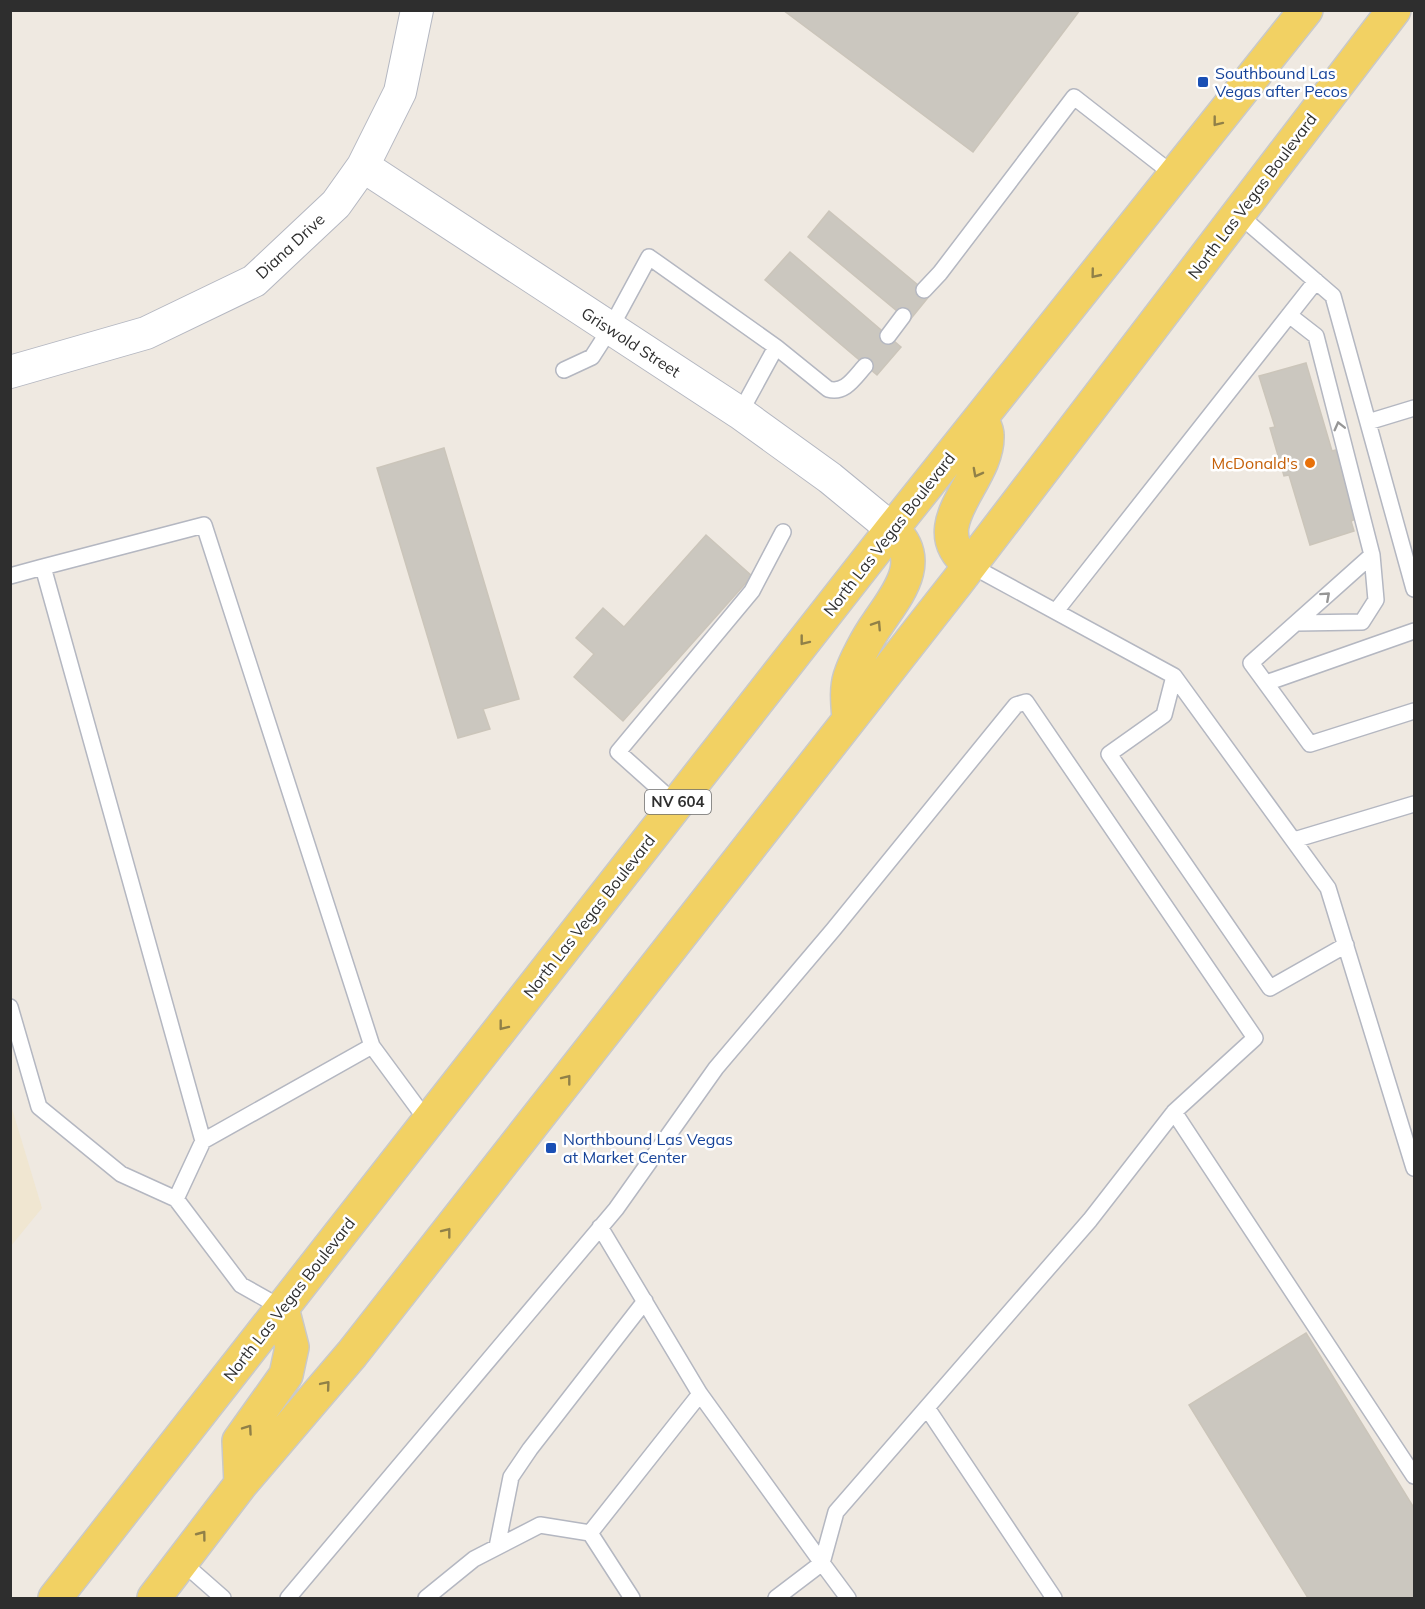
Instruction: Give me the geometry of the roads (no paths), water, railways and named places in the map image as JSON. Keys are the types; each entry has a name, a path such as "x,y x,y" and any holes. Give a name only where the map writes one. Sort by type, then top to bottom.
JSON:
{"main road":[{"name":"North Las Vegas Boulevard","path":"55,1599 891,529 1306,10"},
{"name":"North Las Vegas Boulevard","path":"154,1599 241,1484 352,1354 970,565 1394,10"},
{"path":"1372,39 1411,10"},
{"path":"970,565 954,549 951,522 983,462 987,432 981,418"},
{"path":"849,719 850,677 878,623 892,605 904,581 908,563 902,538 891,529"},
{"path":"241,1484 239,1441 286,1374 292,1347 282,1308"}],"street":[{"name":"Diana Drive","path":"10,372 146,333 254,281 336,204 363,166 400,92 417,10"},
{"name":"Griswold Street","path":"363,166 740,413 830,478 891,529"}],"lane":[{"path":"924,290 940,273 1074,97 1174,175"},
{"path":"1238,214 1334,296 1414,589"},
{"path":"564,370 592,357 649,257 776,347 828,389 836,391 846,387 865,366"},
{"path":"1056,611 1316,281"},
{"path":"1289,315 1316,336 1372,555 1376,600 1362,622 1296,623"},
{"path":"888,336 903,316"},
{"path":"740,413 776,347"},
{"path":"1368,422 1414,408"},
{"path":"10,576 204,525 372,1046 428,1122"},
{"path":"676,804 618,752 752,591 783,532"},
{"path":"1372,555 1251,663 1310,744 1414,711"},
{"path":"970,565 1174,676 1328,888 1414,1168"},
{"path":"43,567 203,1141"},
{"path":"1266,683 1414,631"},
{"path":"1174,676 1164,715 1109,754 1270,988 1346,945"},
{"path":"288,1599 616,1209 717,1068 1016,705 1026,702 1255,1038 1174,1112 1090,1220 836,1512 822,1563 776,1599"},
{"path":"1294,840 1414,804"},
{"path":"10,1007 39,1107 121,1174 176,1198 241,1285 282,1308"},
{"path":"176,1198 203,1141 372,1046"},
{"path":"1174,1112 1414,1476"},
{"path":"600,1227 700,1394 848,1599"},
{"path":"497,1547 511,1477 530,1449 645,1301"},
{"path":"590,1533 700,1394"},
{"path":"927,1408 1053,1599"},
{"path":"426,1599 474,1559 540,1525 590,1533 632,1599"},
{"path":"182,1562 223,1599"}],"place":[{"name":"Southbound Las Vegas after Pecos","path":"1203,82"},
{"name":"McDonald's","path":"1310,463"},
{"name":"Northbound Las Vegas at Market Center","path":"551,1148"}]}
